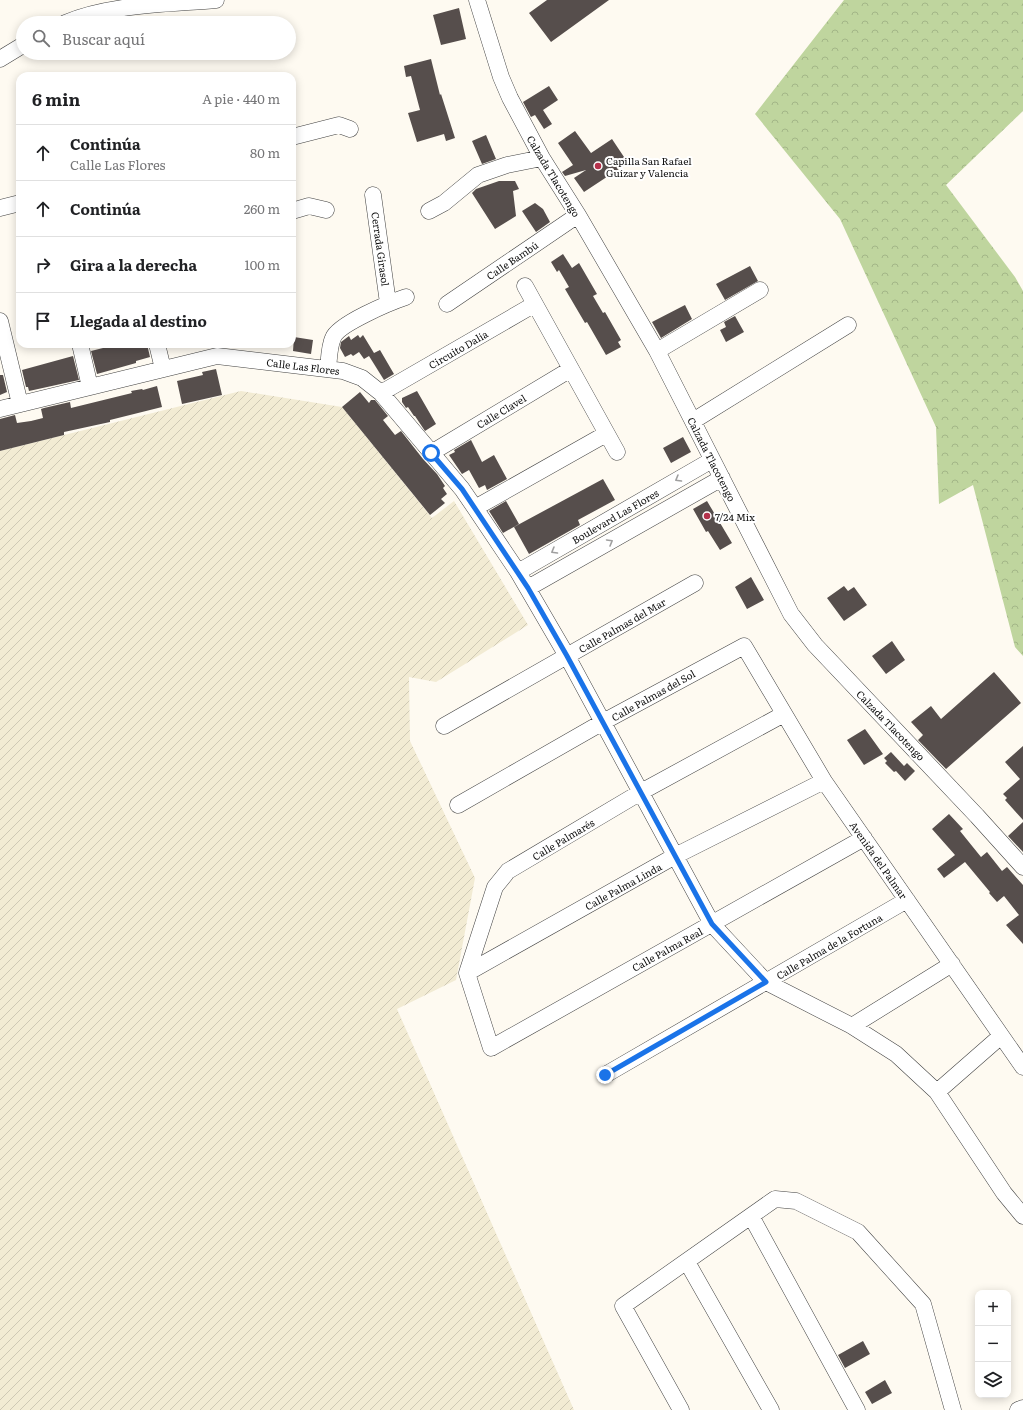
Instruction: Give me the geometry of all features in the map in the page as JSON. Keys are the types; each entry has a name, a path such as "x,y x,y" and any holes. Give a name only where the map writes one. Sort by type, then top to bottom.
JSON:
{"street":[{"path":"82,16 140,5 216,0"},
{"name":"Calzada Tlacotengo","path":"477,0 501,77 510,98 542,158 578,216 657,351 792,614 815,644 1023,867"},
{"path":"0,59 16,49"},
{"path":"296,136 339,125 350,129"},
{"path":"429,211 444,203 478,175 507,165 542,158"},
{"name":"Cerrada Girasol","path":"373,195 388,303"},
{"path":"0,208 16,204"},
{"path":"296,209 308,206 326,210"},
{"name":"Calle Bambú","path":"447,304 578,216"},
{"path":"525,286 617,452"},
{"path":"657,351 760,290"},
{"path":"328,369 333,337 344,326 388,303 406,297"},
{"name":"Circuito Dalia","path":"381,393 535,304"},
{"path":"0,321 20,404"},
{"path":"693,421 848,325"},
{"path":"81,348 90,387"},
{"path":"158,348 164,369"},
{"name":"Calle Las Flores","path":"0,409 217,356 343,371 362,378 381,393 462,489 518,572 567,656 712,924 766,982 852,1026 896,1054 937,1092 1004,1193 1023,1216"},
{"name":"Calle Clavel","path":"431,453 571,369"},
{"path":"475,508 606,434"},
{"name":"Boulevard Las Flores","path":"518,572 712,460"},
{"name":"Boulevard Las Flores","path":"528,588 722,478"},
{"name":"Calle Palmas del Mar","path":"444,726 695,583"},
{"name":"Avenida del Palmar","path":"744,646 824,781 1023,1067"},
{"name":"Calle Palmas del Sol","path":"458,805 603,722 744,646"},
{"name":"Calle Palmarés","path":"467,973 495,887 508,871 641,792 784,714"},
{"name":"Calle Palma Linda","path":"467,973 675,856 824,781"},
{"name":"Calle Palma Real","path":"467,973 491,1048 864,838"},
{"name":"Calle Palma de la Fortuna","path":"605,1075 907,900"},
{"path":"852,1026 952,964"},
{"path":"937,1092 1001,1036"},
{"path":"681,1410 623,1306 775,1199 796,1201 858,1232 923,1304 953,1410"},
{"path":"751,1216 857,1410"},
{"path":"687,1262 771,1410"},
{"path":"1018,1410 1023,1408"}],"shaded area":[{"path":"241,391 342,407 432,518 454,501 528,625 436,682 409,677 410,741 475,878 456,980 397,1009 574,1410 0,1410 0,451"}],"green space":[{"path":"844,0 1023,0 1023,111 946,185 1015,277 1023,291 1023,656 1015,647 973,485 939,504 936,427 840,219 755,114"}],"building":[{"path":"547,0 609,0 551,42 529,13"},
{"path":"459,8 466,39 441,45 433,15"},
{"path":"431,59 440,95 441,94 455,138 446,141 444,134 417,142 408,113 420,110 411,76 406,77 404,66"},
{"path":"549,86 558,100 543,110 552,124 544,129 535,115 531,117 523,102"},
{"name":"Capilla San Rafael Guízar y Valencia","path":"575,131 591,153 612,139 628,163 584,192 574,178 586,170 565,176 562,172 573,165 558,143"},
{"path":"486,135 496,159 482,164 472,141"},
{"path":"499,181 515,181 519,189 513,191 516,216 495,229 472,193 476,189"},
{"path":"535,203 543,209 550,222 536,232 522,211"},
{"path":"563,254 572,268 579,263 597,294 593,296 603,313 605,312 621,340 618,342 621,347 606,355 587,322 585,323 565,289 569,287 559,270 557,272 551,262"},
{"path":"750,266 758,281 725,300 716,284"},
{"path":"685,305 692,319 661,338 652,322"},
{"path":"735,316 744,332 726,342 720,330 726,327 724,322"},
{"path":"358,335 360,338 363,335 374,353 380,350 394,374 384,380 369,356 364,359 359,352 353,356 351,354 345,357 340,348 341,342 349,336 351,340"},
{"path":"296,337 313,340 311,354 293,351 293,348 296,348"},
{"path":"103,348 148,348 150,357 136,361 136,363 97,374 91,351"},
{"path":"73,356 79,380 29,391 28,387 26,387 22,370"},
{"path":"216,369 222,395 182,404 177,381 203,375 202,372"},
{"path":"0,375 3,375 7,392 0,395"},
{"path":"157,386 162,407 110,420 110,422 64,432 64,435 0,451 0,419 15,415 17,423 31,421 43,418 41,409 44,408 70,402 71,408 132,393 131,391 143,390"},
{"path":"417,391 436,424 425,431 408,407 406,408 402,402 402,398"},
{"path":"360,392 369,403 371,400 375,400 388,416 383,420 395,435 401,431 437,474 445,486 443,488 447,494 441,499 445,503 430,515 342,407"},
{"path":"683,437 691,452 671,463 663,448"},
{"path":"471,440 482,462 494,455 507,479 487,490 485,485 479,488 469,470 462,474 449,455 455,452 454,450"},
{"path":"603,479 615,500 578,520 580,525 529,554 514,527"},
{"path":"506,501 519,524 503,533 489,511"},
{"path":"707,501 732,543 720,550 708,531 706,532 693,509"},
{"path":"751,577 764,600 747,609 735,587"},
{"path":"844,586 848,591 854,587 867,605 844,621 827,598"},
{"path":"892,641 905,660 886,674 872,656"},
{"path":"994,672 1021,703 946,769 918,740 923,735 911,722 931,706 941,719"},
{"path":"865,729 883,754 864,765 847,740"},
{"path":"1023,746 1023,820 1005,800 1007,798 1003,794 1020,779 1005,762"},
{"path":"891,752 904,766 907,763 915,771 905,781 896,771 894,772 885,763 887,761 884,758"},
{"path":"949,814 963,829 960,831 981,857 987,852 1002,871 1007,867 1023,885 1023,944 1006,925 1019,915 1004,896 997,902 965,862 944,878 937,869 955,855 932,829"},
{"path":"1023,822 1023,852 1008,836"},
{"path":"863,1341 870,1354 845,1368 838,1355"},
{"path":"885,1380 892,1393 872,1404 865,1392"}],"place":[{"name":"Capilla San Rafael Guízar y Valencia","path":"598,166"},
{"name":"7/24 Mix","path":"707,516"}],"route":[{"path":"431,453 462,489 528,588 567,656 712,924 766,982 605,1075"}]}
